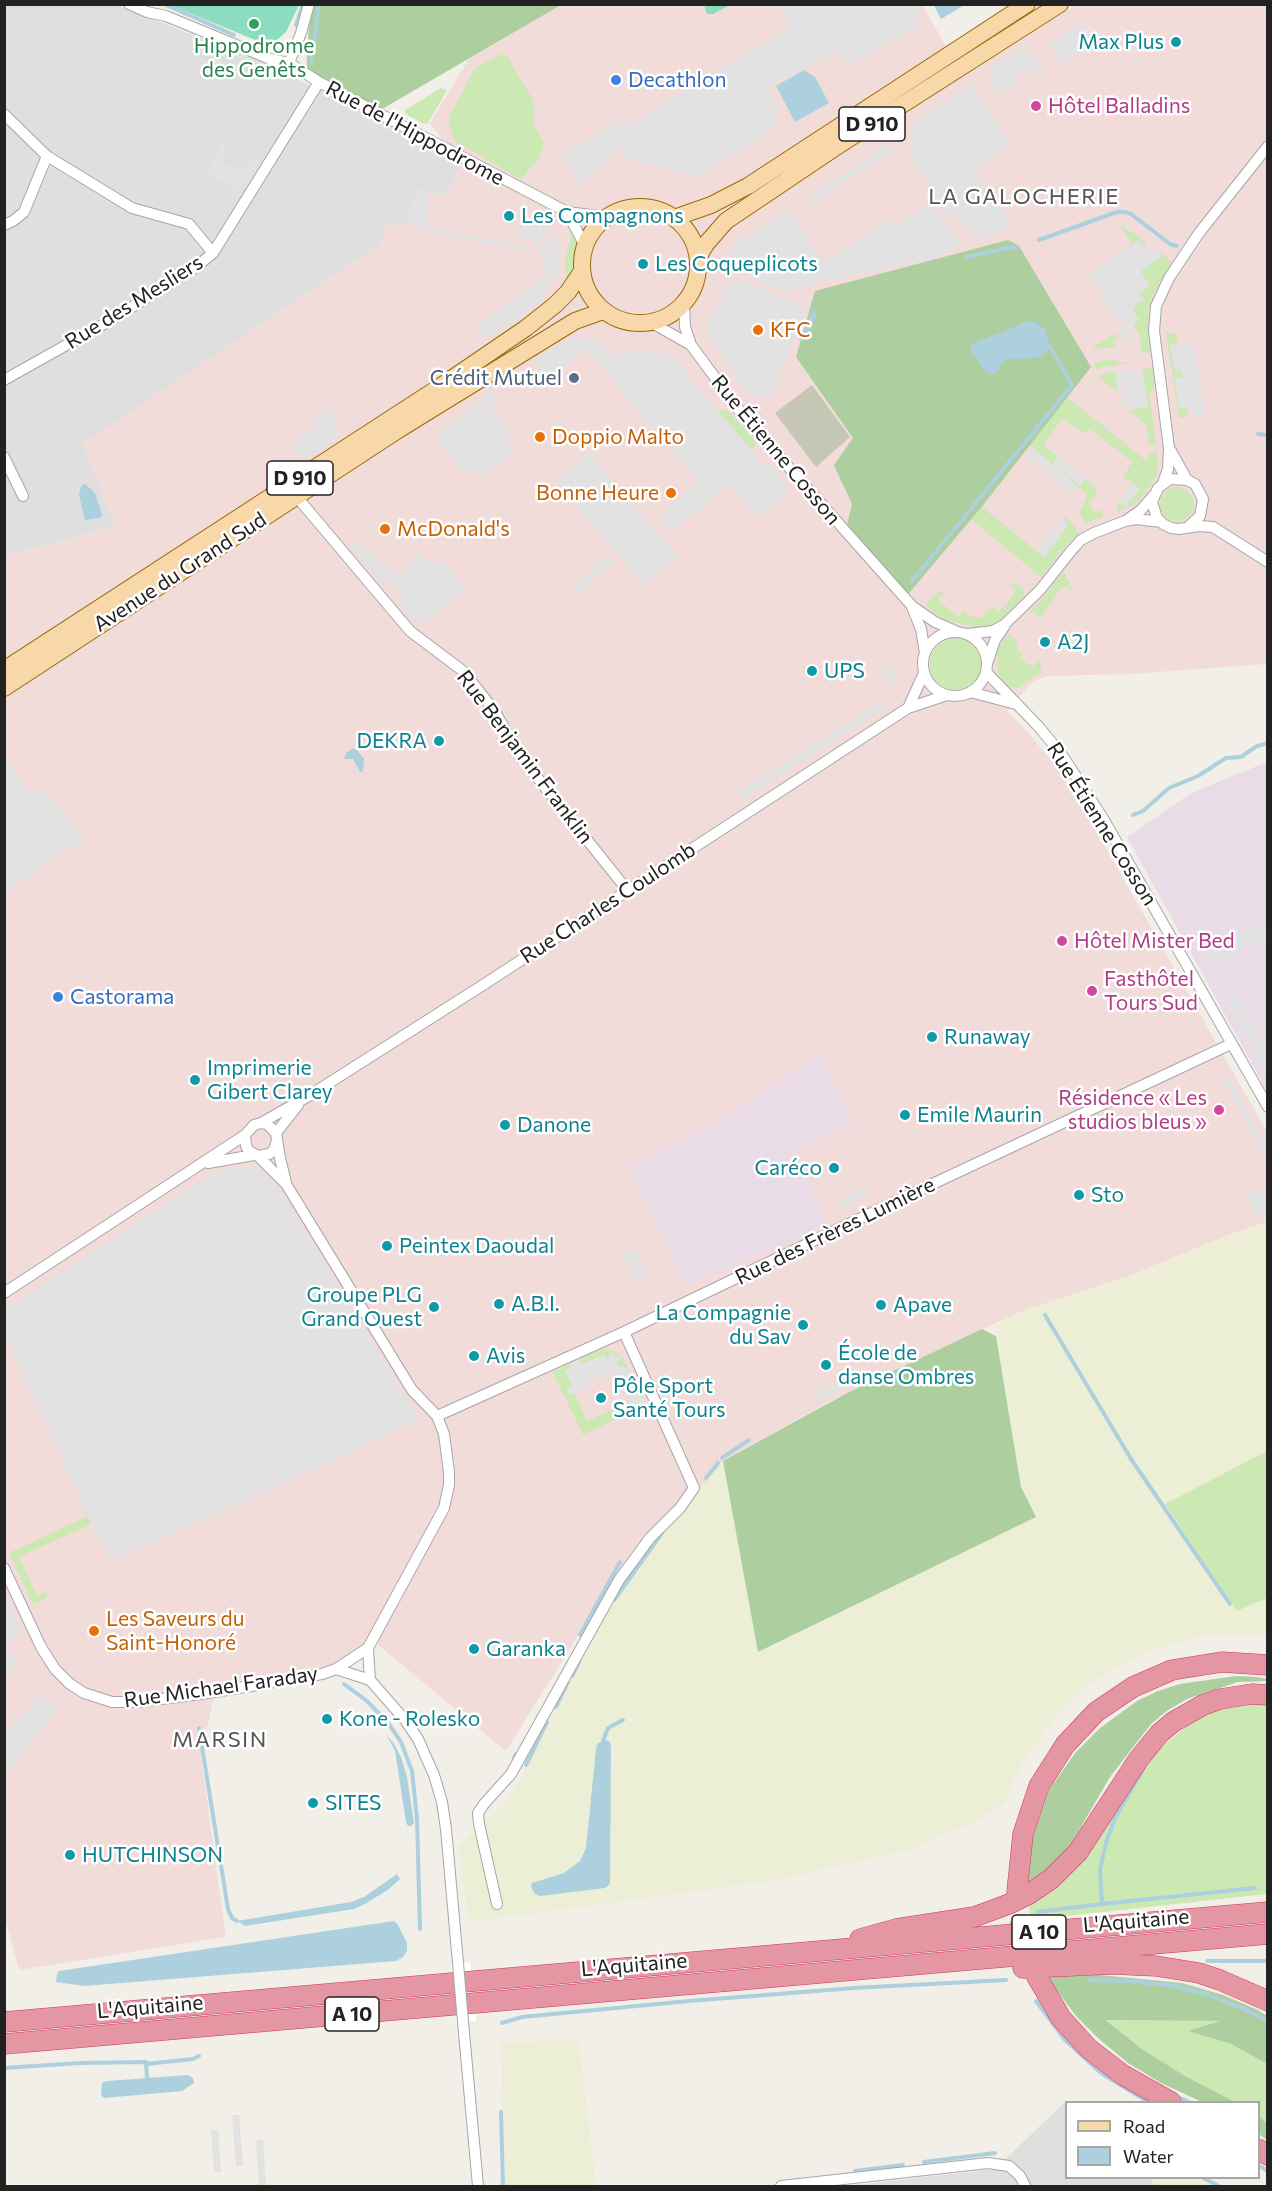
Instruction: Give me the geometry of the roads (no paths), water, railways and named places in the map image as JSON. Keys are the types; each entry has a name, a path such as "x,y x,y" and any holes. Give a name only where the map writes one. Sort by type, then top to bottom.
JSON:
{"highway":[{"path":"1018,1907 1023,1834 1040,1786 1065,1745 1096,1712 1132,1687 1172,1670 1222,1662 1268,1665"},
{"path":"811,1952 896,1929 974,1917 1029,1894 1051,1879 1078,1852 1138,1760 1159,1734 1173,1722 1203,1705 1220,1699 1252,1694 1268,1695"},
{"name":"L'Aquitaine","path":"4,2022 1268,1912"},
{"name":"L'Aquitaine","path":"4,2044 1268,1934"},
{"path":"988,1958 1003,1968 1134,1964 1175,1968 1220,1980 1268,2001"},
{"path":"1037,1977 1061,2018 1088,2048 1123,2074 1168,2101"}],"main road":[{"name":"D 910","path":"674,218 704,208 748,186 1028,4"},
{"name":"D 910","path":"698,258 705,244 726,221 836,147 1060,4"},
{"path":"641,207 658,210 674,218 690,235 698,258 696,283 684,304 669,316 652,323 626,322 603,311 589,293 582,271 585,246 594,230 607,217 623,209 641,207"},
{"name":"Avenue du Grand Sud","path":"4,670 441,386 526,328 568,292 582,271"},
{"name":"Avenue du Grand Sud","path":"4,688 398,430 575,321 603,311"}],"street":[{"name":"Rue de l'Hippodrome","path":"129,4 176,20 273,60 289,63 319,82 567,212 607,217"},
{"path":"289,63 309,4"},
{"name":"Rue des Mesliers","path":"4,380 111,320 196,267 213,253 319,82"},
{"path":"4,114 48,156 132,208 189,224 213,253"},
{"path":"1010,620 993,631 948,632 938,637 930,644 923,663 924,673 929,683 947,695 955,696 970,692 977,687 987,668 995,640 1010,620 1040,590 1082,540 1125,521 1141,510 1163,483 1168,468 1170,448 1154,331 1156,306 1169,278 1199,232 1268,146"},
{"path":"4,225 24,212 48,156"},
{"path":"567,212 585,246"},
{"name":"Rue Étienne Cosson","path":"684,304 685,327 691,345 744,417 912,606 935,622 963,633"},
{"name":"Rue Étienne Cosson","path":"652,323 691,345"},
{"path":"1170,448 1187,480"},
{"path":"4,457 23,496"},
{"path":"1163,483 1179,478 1195,484 1200,491 1203,508 1213,527 1268,562"},
{"path":"1154,495 1153,510 1161,522"},
{"name":"Rue Benjamin Franklin","path":"296,496 410,632 464,671 494,710 520,756 627,891"},
{"path":"1188,527 1200,516 1203,508"},
{"path":"1125,521 1144,519 1161,522 1171,528 1213,527"},
{"name":"Rue Étienne Cosson","path":"912,606 921,629 925,653"},
{"path":"963,633 982,647 987,668"},
{"name":"Rue Étienne Cosson","path":"987,668 1062,755 1095,806 1268,1107"},
{"path":"908,708 924,673"},
{"path":"970,692 1017,704"},
{"name":"Rue Charles Coulomb","path":"4,1293 245,1135 249,1129 307,1097 908,708 947,695"},
{"name":"Rue des Frères Lumière","path":"437,1416 624,1332 1231,1044"},
{"name":"Rue Charles Coulomb","path":"199,1165 230,1158 269,1154 274,1150 277,1136 288,1116 307,1097"},
{"path":"261,1123 267,1124 277,1136"},
{"path":"245,1135 246,1146 256,1155"},
{"name":"Rue Michael Faraday","path":"277,1136 286,1184"},
{"name":"Rue Michael Faraday","path":"4,1568 49,1660 70,1684 84,1693 103,1700 119,1703 139,1702 322,1674 336,1669 368,1648 446,1502 449,1467 444,1434 437,1416 412,1390 286,1184 256,1155"},
{"path":"497,1904 478,1813 511,1774 619,1580 650,1538 680,1508 694,1488 624,1332"},
{"path":"368,1648 370,1680"},
{"path":"336,1669 370,1680 411,1730 427,1757 442,1802 478,2187"},
{"path":"781,2187 988,2163 1003,2164 1015,2170 1025,2187"}],"water":[{"path":"934,4 966,4 941,19 934,5"},
{"path":"804,70 815,77 829,103 795,122 776,86"},
{"path":"813,310 818,312 804,342 799,340"},
{"path":"1028,321 1035,322 1045,329 1050,347 1047,353 1036,358 1006,359 994,374 987,374 971,351 971,346"},
{"path":"85,484 95,493 102,515 100,518 85,520 79,495 81,486"},
{"path":"356,749 364,759 363,771 360,772 353,759 344,759 346,753"},
{"path":"386,1734 401,1757 407,1777 414,1823 411,1826 408,1826 406,1822 395,1751"},
{"path":"607,1740 611,1747 610,1884 605,1888 540,1896 535,1894 531,1887 532,1883 564,1873 580,1861 586,1848 596,1749 598,1743"},
{"path":"397,1874 400,1879 389,1889 354,1909 245,1926 237,1921 351,1902 364,1897"},
{"path":"394,1921 407,1943 407,1951 396,1961 84,1986 56,1982 59,1971"},
{"path":"188,2075 193,2078 194,2083 182,2091 104,2098 101,2095 102,2083 107,2081"}],"waterway":[{"path":"164,4 234,35"},
{"path":"296,25 303,4"},
{"path":"311,63 319,4"},
{"path":"1039,240 1117,212 1125,212 1131,214 1170,244 1177,246"},
{"path":"967,257 1012,247 1017,248"},
{"path":"912,581 1072,385 1050,347"},
{"path":"1258,434 1268,435"},
{"path":"1133,815 1143,811 1169,788 1198,776 1226,758 1241,757 1257,746 1268,743"},
{"path":"1045,1315 1131,1459 1230,1604"},
{"path":"722,1458 749,1440"},
{"path":"706,1478 718,1463"},
{"path":"614,1600 662,1533"},
{"path":"580,1635 620,1562"},
{"path":"572,1676 579,1662"},
{"path":"556,1707 568,1682"},
{"path":"344,1684 367,1701 389,1724 401,1742 412,1771 417,1819 420,1929"},
{"path":"603,1741 608,1728 623,1720"},
{"path":"526,1765 547,1722"},
{"path":"199,1728 228,1909 232,1918 237,1921"},
{"path":"514,1758 516,1754"},
{"path":"1144,1768 1115,1818 1106,1843 1100,1870 1102,1904 1255,1888"},
{"path":"1037,1912 1102,1904"},
{"path":"1207,1961 1268,1961"},
{"path":"502,2023 522,2017 689,2001 854,1988 1006,1980"},
{"path":"1089,1980 1132,1981 1174,1986 1206,1994 1268,2021"},
{"path":"1036,2001 1065,2040 1101,2073 1146,2101"},
{"path":"146,2064 193,2059 199,2056"},
{"path":"4,2068 146,2062 147,2078"},
{"path":"1176,2096 1187,2101"},
{"path":"501,2112 503,2186"},
{"path":"924,2162 995,2153"},
{"path":"855,2171 903,2165"},
{"path":"1260,2166 1268,2171"},
{"path":"1205,2179 1219,2186"}],"tunnel":[{"path":"1019,1920 1023,1940 1034,1970"}],"place":[{"name":"Hippodrome des Genêts","path":"254,24"},
{"name":"Max Plus","path":"1176,42"},
{"name":"Decathlon","path":"616,80"},
{"name":"Hôtel Balladins","path":"1036,106"},
{"name":"Les Compagnons","path":"509,216"},
{"name":"Les Coqueplicots","path":"643,264"},
{"name":"KFC","path":"758,330"},
{"name":"Crédit Mutuel","path":"574,378"},
{"name":"Doppio Malto","path":"540,437"},
{"name":"Bonne Heure","path":"671,493"},
{"name":"McDonald's","path":"385,529"},
{"name":"A2J","path":"1045,642"},
{"name":"UPS","path":"812,671"},
{"name":"DEKRA","path":"439,741"},
{"name":"Hôtel Mister Bed","path":"1062,941"},
{"name":"Fasthôtel Tours Sud","path":"1092,991"},
{"name":"Castorama","path":"58,997"},
{"name":"Runaway","path":"932,1037"},
{"name":"Imprimerie Gibert Clarey","path":"195,1080"},
{"name":"Résidence « Les studios bleus »","path":"1219,1110"},
{"name":"Emile Maurin","path":"905,1115"},
{"name":"Danone","path":"505,1125"},
{"name":"Caréco","path":"834,1168"},
{"name":"Sto","path":"1079,1195"},
{"name":"Peintex Daoudal","path":"387,1246"},
{"name":"A.B.I.","path":"499,1304"},
{"name":"Apave","path":"881,1305"},
{"name":"Groupe PLG Grand Ouest","path":"434,1307"},
{"name":"La Compagnie du Sav","path":"803,1325"},
{"name":"Avis","path":"474,1356"},
{"name":"École de danse Ombres","path":"826,1365"},
{"name":"Pôle Sport Santé Tours","path":"601,1398"},
{"name":"Les Saveurs du Saint-Honoré","path":"94,1631"},
{"name":"Garanka","path":"474,1649"},
{"name":"Kone - Rolesko","path":"327,1719"},
{"name":"SITES","path":"313,1803"},
{"name":"HUTCHINSON","path":"70,1855"}],"district":[{"name":"LA GALOCHERIE","path":"1024,197"},
{"name":"MARSIN","path":"220,1740"}]}
